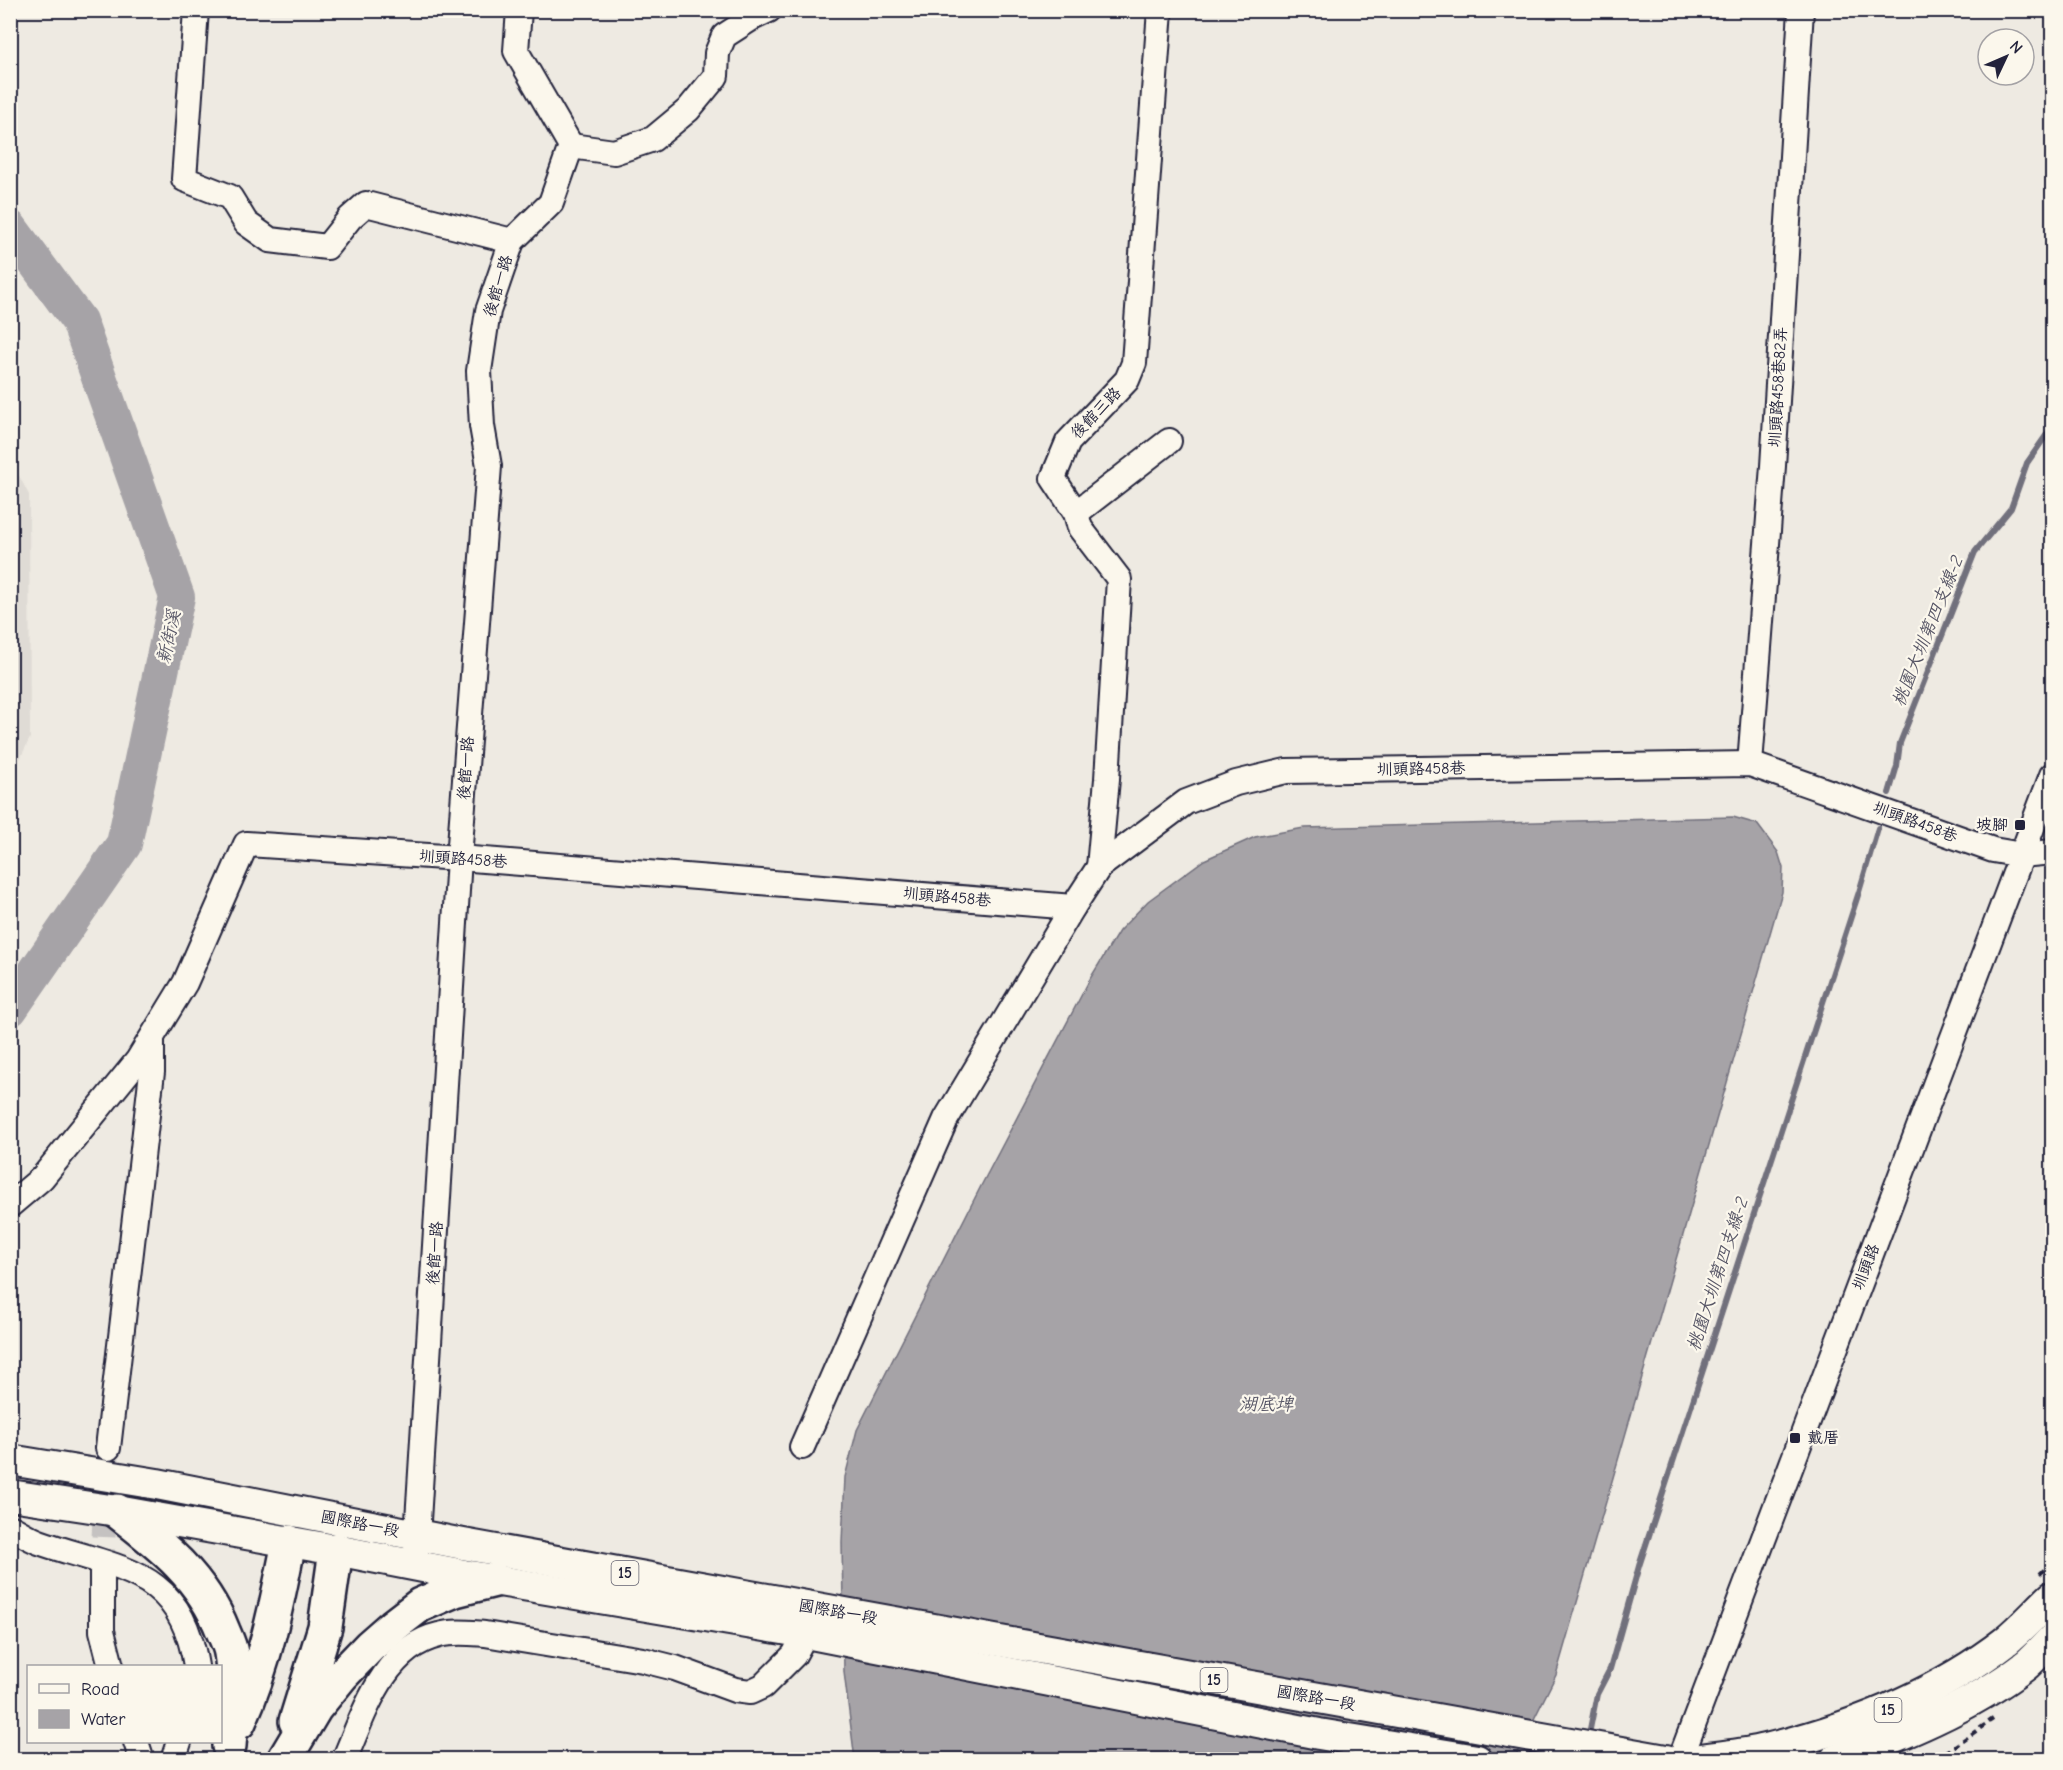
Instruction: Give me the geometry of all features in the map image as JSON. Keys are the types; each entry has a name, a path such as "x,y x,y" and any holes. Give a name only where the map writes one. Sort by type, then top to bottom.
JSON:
{"highway":[{"path":"117,1511 162,1545 197,1582 216,1613 231,1652 233,1700 226,1753"},
{"path":"226,1753 251,1695 275,1617 289,1542"},
{"path":"283,1760 325,1627 336,1550"},
{"path":"283,1760 315,1708 370,1646 394,1625 420,1605 455,1590 495,1580"}],"main road":[{"name":"國際路一段","path":"10,1460 157,1484 417,1535 1666,1760"},
{"name":"國際路一段","path":"10,1495 117,1511 806,1634 1319,1734 1477,1760"},
{"path":"289,1542 311,1514 336,1550"},
{"name":"15","path":"1694,1760 1775,1746 1858,1723 1911,1700 1965,1669 2007,1640 2045,1586"},
{"name":"15","path":"1835,1760 1932,1720 1979,1695 2026,1664 2052,1639"}],"street":[{"path":"196,10 184,179 230,197 246,223 270,240 327,247 350,218 366,204 512,241"},
{"path":"519,10 516,51 571,146 614,152 653,139 688,110 716,76 717,53 724,36 769,10"},
{"name":"後館三路","path":"1099,867 1107,779 1119,579 1080,528 1076,513 1053,478 1068,442 1127,380 1134,363 1160,10"},
{"name":"圳頭路458巷82弄","path":"1750,764 1773,466 1801,10"},
{"name":"後館一路","path":"416,1566 459,858 489,466 482,426 479,371 488,311 512,241 551,202 571,146"},
{"path":"1076,513 1169,441"},
{"name":"圳頭路458巷","path":"10,1205 42,1178 138,1060 185,983 246,844 459,858 1073,907 1099,867 1186,802 1236,783 1286,771 1750,764 1994,850 2022,855 2052,852"},
{"name":"圳頭路","path":"1680,1760 2052,775"},
{"path":"802,1447 946,1119 1073,907"},
{"path":"108,1448 152,1072 153,1036"},
{"path":"10,1527 37,1541 115,1564 143,1578 168,1597 184,1620 192,1642 196,1665"},
{"path":"102,1573 102,1631 111,1665"},
{"path":"344,1760 374,1692 386,1672 401,1656 420,1642 439,1635 485,1634 643,1660 675,1668 735,1690 750,1692 763,1686 794,1655 806,1634"},
{"path":"136,1743 142,1760"},
{"path":"172,1760 179,1743"}],"path":[{"path":"2045,1586 2052,1562"}],"shaded area":[{"path":"10,458 29,495 30,738 11,778"}],"water":[{"name":"湖底埤","path":"1733,817 1757,824 1778,852 1783,868 1782,892 1556,1675 1514,1759 855,1760 844,1672 842,1542 845,1477 857,1430 982,1184 1091,977 1119,931 1148,901 1204,860 1255,837 1304,828"}],"waterway":[{"name":"新街溪","path":"10,228 79,321 177,597 124,844 10,1009"},
{"name":"桃園大圳第四支線-2","path":"1889,793 1897,766 1900,743 1975,552 2011,508 2027,463 2052,427"},
{"name":"桃園大圳第四支線-2","path":"1590,1729 1597,1694 1610,1669 1639,1566 1878,828"}],"tunnel":[{"path":"102,1573 107,1459"}],"place":[{"name":"坡腳","path":"2020,825"},
{"name":"戴厝","path":"1795,1438"}]}
